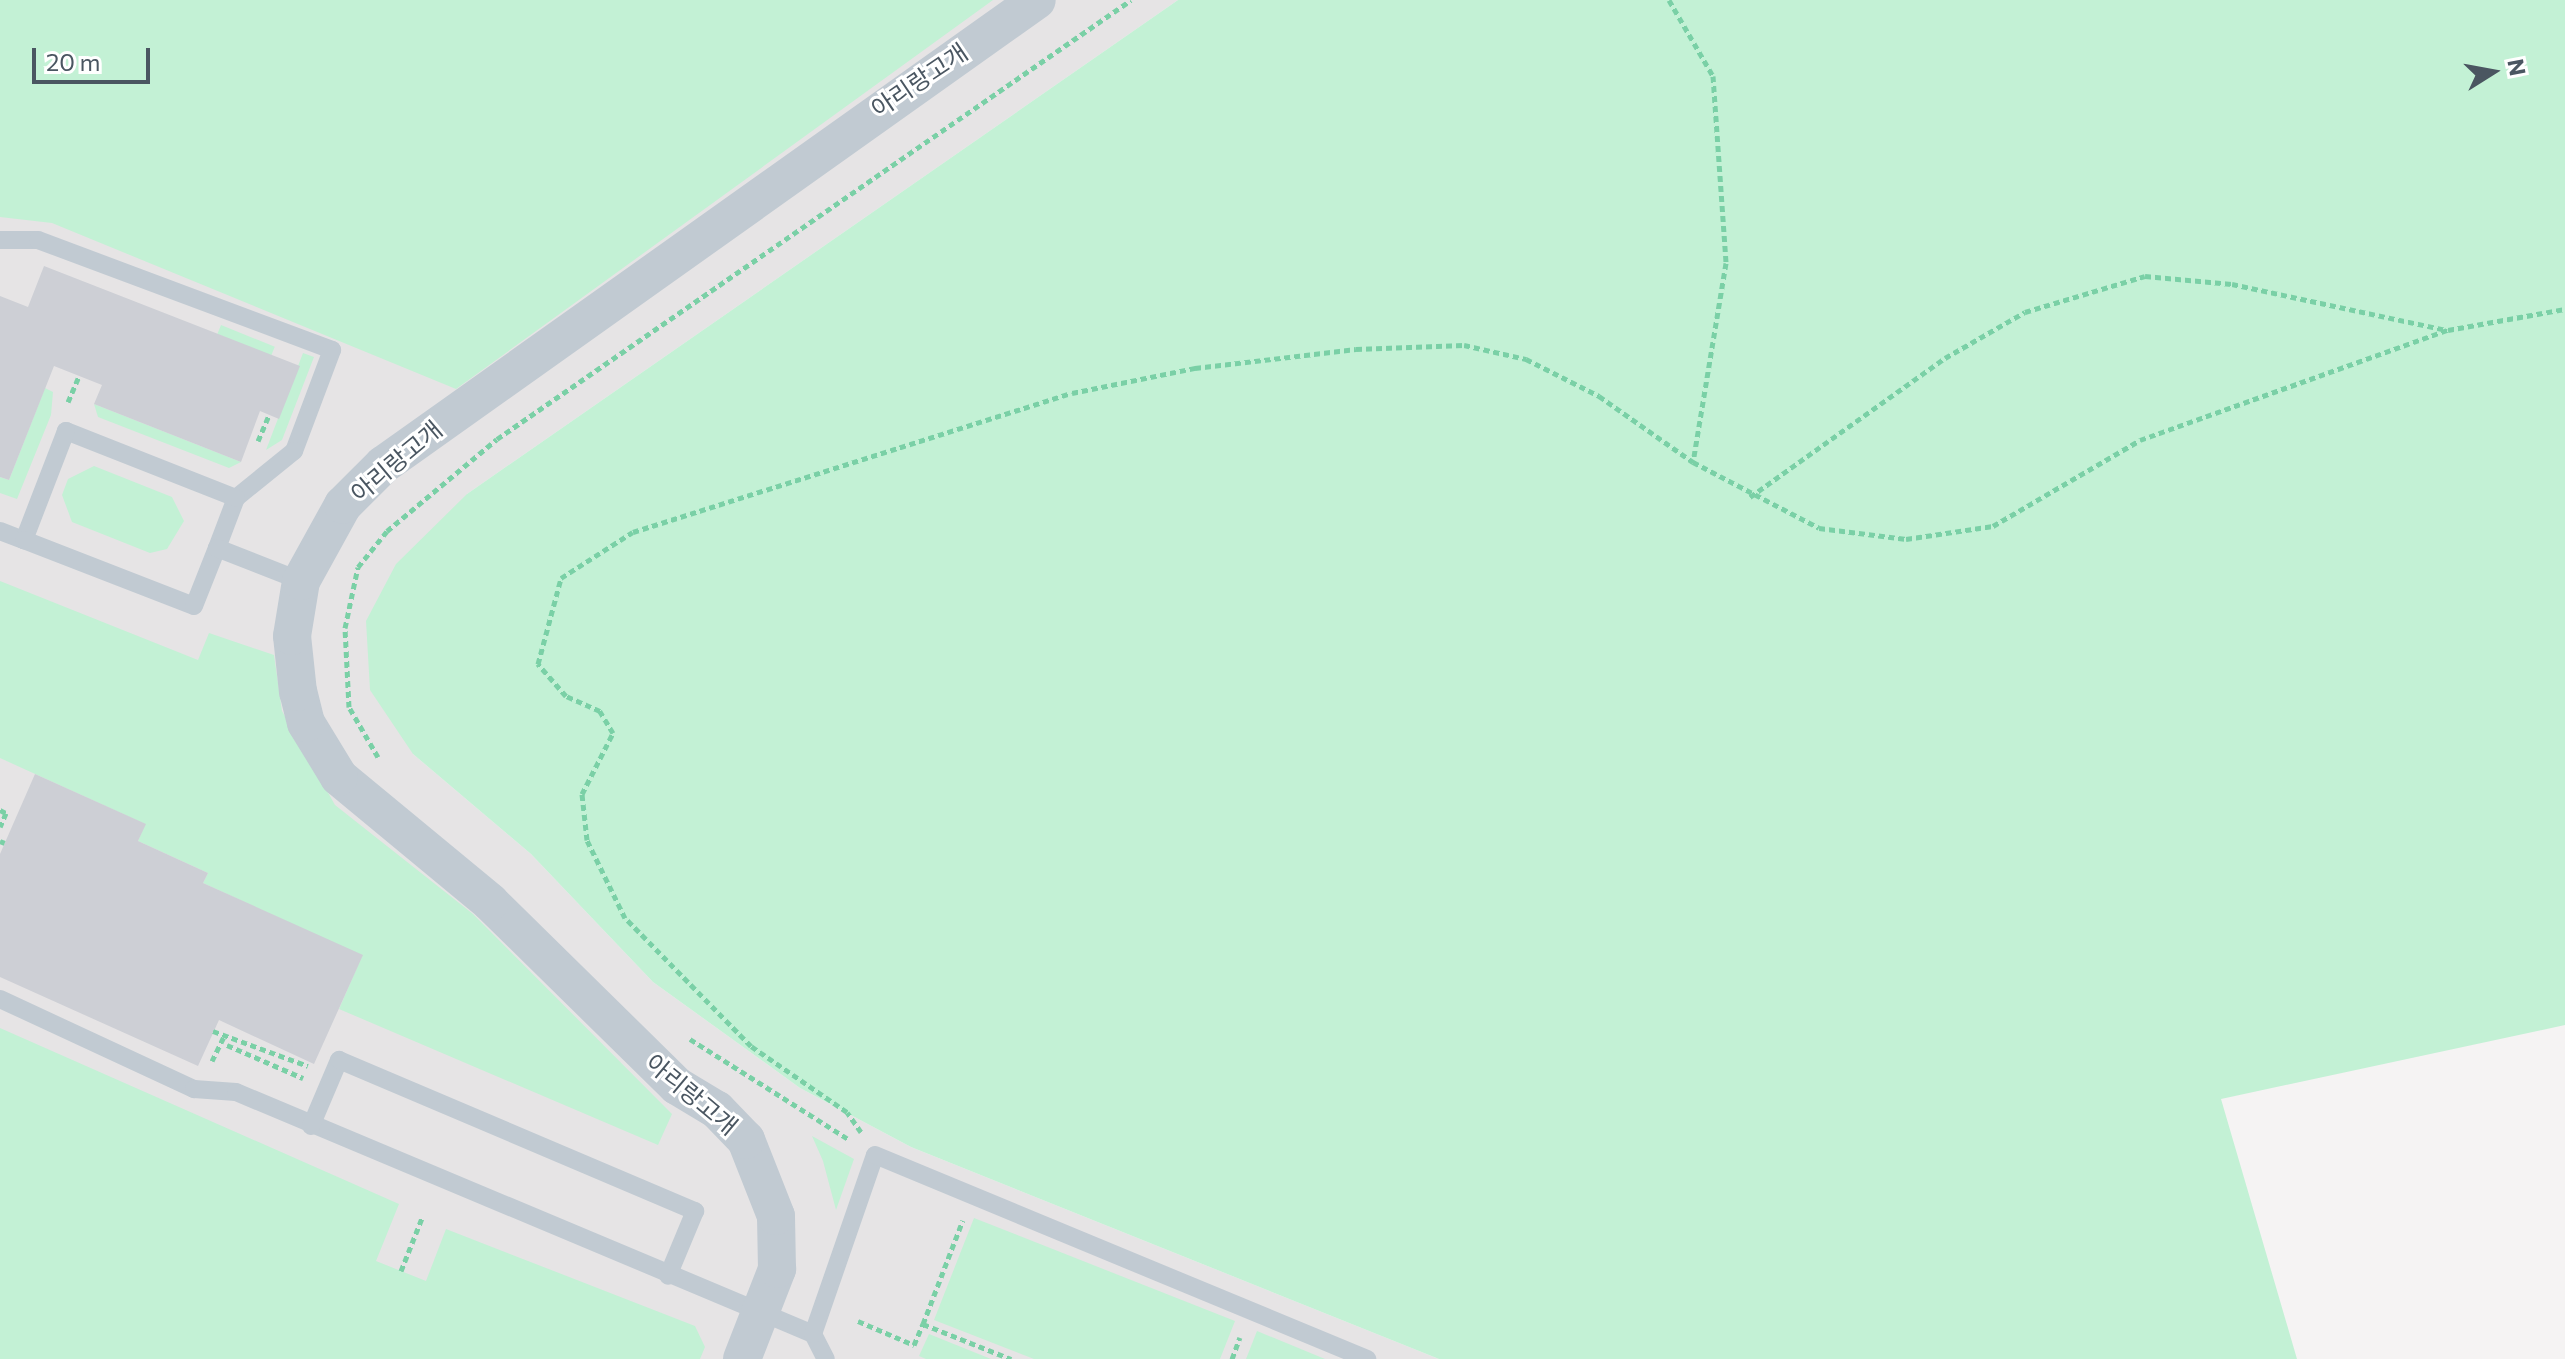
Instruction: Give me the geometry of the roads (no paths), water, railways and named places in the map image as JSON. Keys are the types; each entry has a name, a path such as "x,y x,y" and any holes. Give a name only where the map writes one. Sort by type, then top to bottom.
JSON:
{"street":[{"name":"아리랑고개","path":"742,1359 777,1269 776,1216 757,1160 732,1123 677,1086 490,902 339,777 306,723 298,692 292,636 301,581 343,505 383,465 1037,0"}],"lane":[{"path":"0,240 38,240 332,350 294,451 236,498 194,606 0,531"},
{"path":"24,540 66,431 236,498"},
{"path":"217,548 301,581"},
{"path":"0,999 194,1089 236,1092 759,1316 813,1334 826,1359"},
{"path":"311,1126 339,1060 695,1211 668,1276"},
{"path":"813,1334 875,1155 1367,1359"}]}
